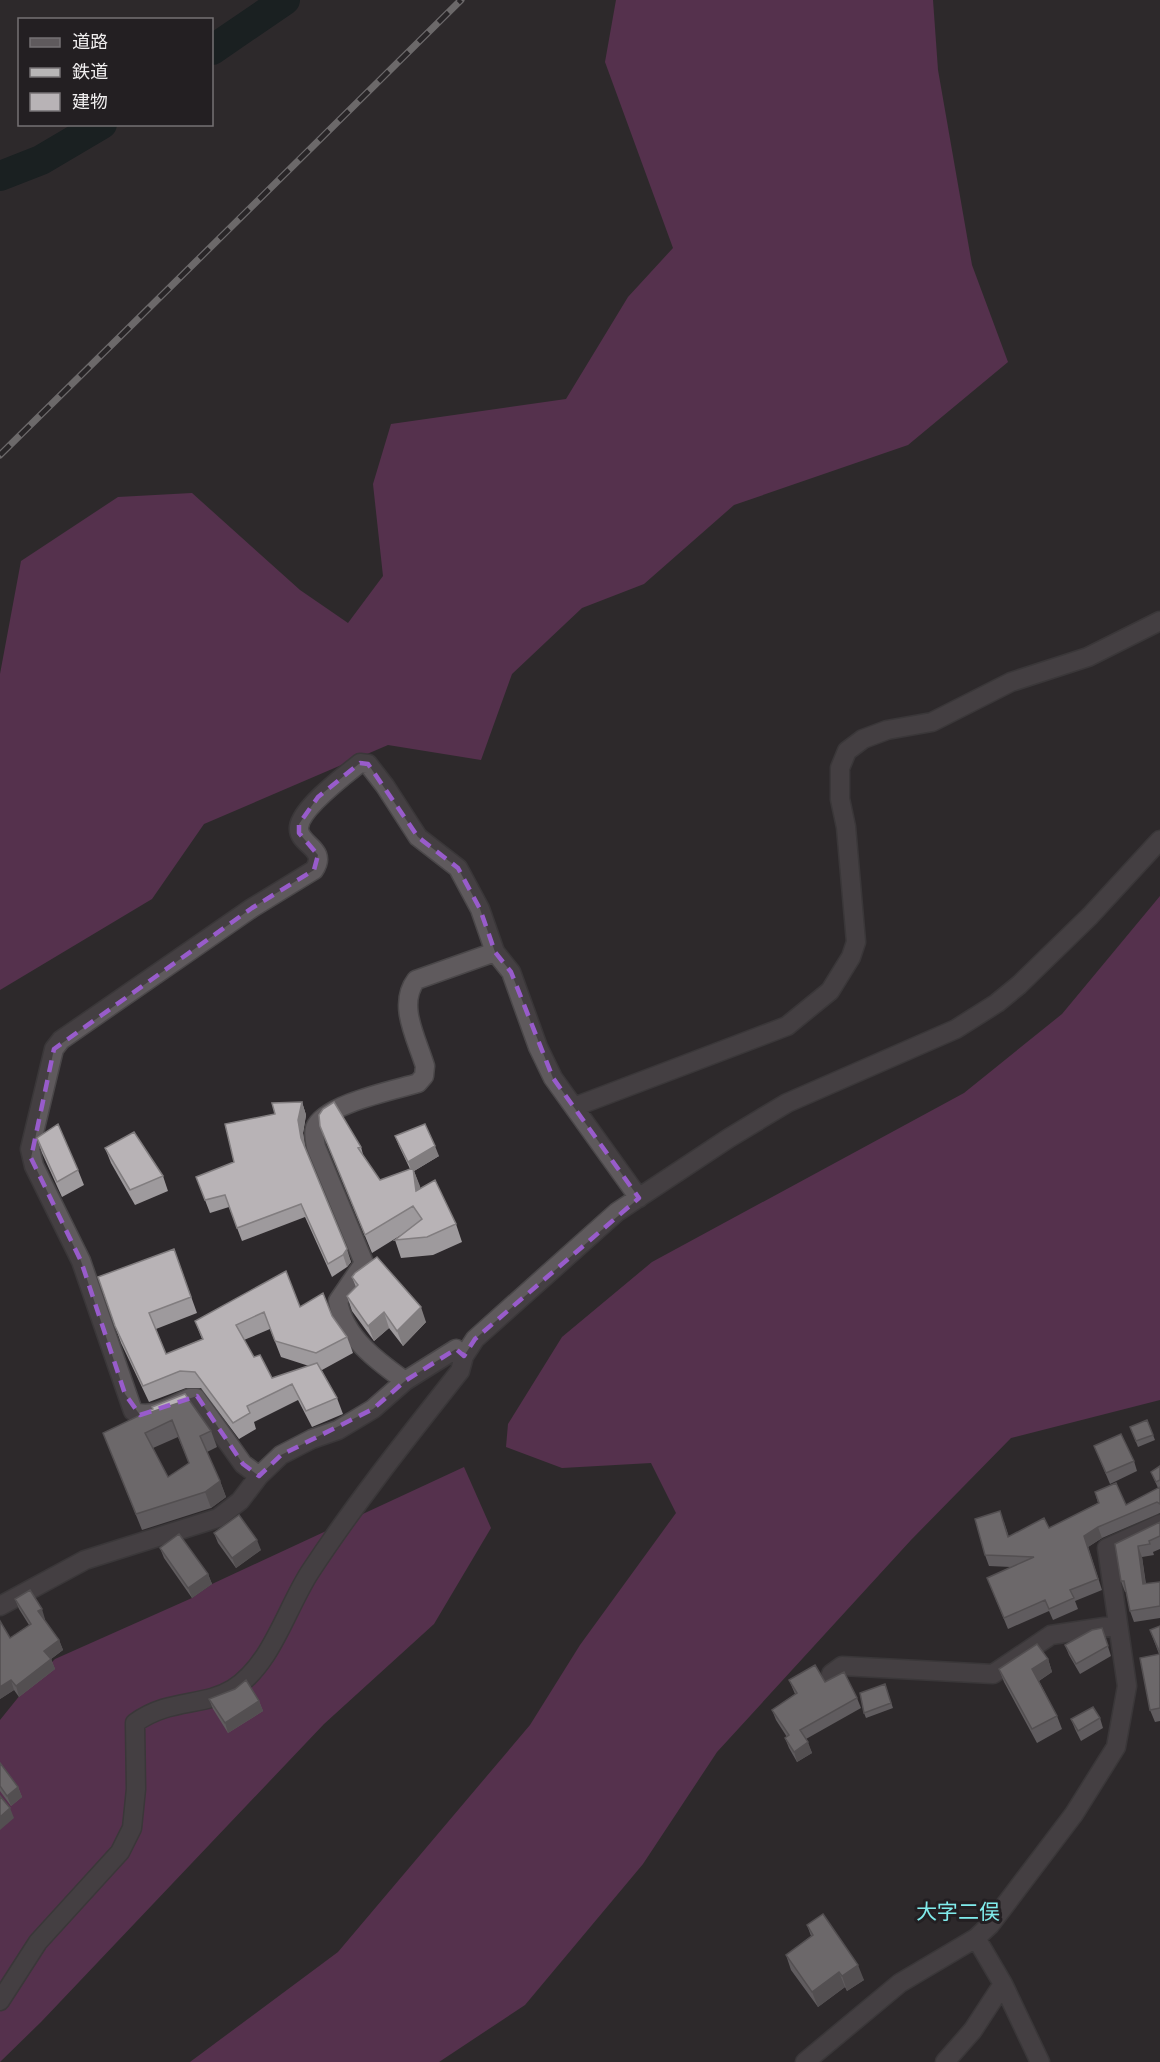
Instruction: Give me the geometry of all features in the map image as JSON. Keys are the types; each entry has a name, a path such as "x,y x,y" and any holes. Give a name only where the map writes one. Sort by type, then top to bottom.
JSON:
{"street":[{"path":"574,1107 787,1026 831,991 851,957 856,942 846,827 840,799 840,768 847,751 863,739 879,733 932,722 1011,682 1088,657 1160,621"},
{"path":"259,1476 243,1464 196,1398 140,1415 134,1411 125,1394 81,1261 31,1158 30,1149 54,1049 61,1040 252,908 314,870 318,864 318,855 299,833 299,824 318,797 360,763 368,764 418,837 458,868 480,909 495,952 511,972 538,1047 553,1078 639,1198"},
{"path":"0,2001 38,1942 120,1852 132,1828 136,1789 135,1723 149,1712 233,1689 257,1667 309,1574 387,1462 460,1371 464,1356 475,1339 617,1212 729,1138 788,1103 956,1029 997,1002 1019,985 1090,915 1160,840"},
{"path":"405,1381 368,1354 341,1315 338,1301 364,1263 316,1147 315,1129 321,1119 349,1104 418,1083 424,1076 425,1066 406,1005 410,989 417,980 495,952"},
{"path":"0,1606 85,1560 218,1518 240,1501 259,1476 281,1455 312,1439 338,1430 373,1409 405,1381 456,1349 464,1356"},
{"path":"805,2062 900,1983 976,1938 990,1925 1074,1814 1116,1748 1127,1686 1107,1548 1160,1524"},
{"path":"831,1674 842,1666 993,1674 1051,1635 1118,1625"},
{"path":"976,1938 1003,1984 1040,2062"},
{"path":"945,2062 973,2030 1003,1984"}],"highlighted area":[{"path":"360,763 368,764 418,837 458,868 480,909 495,952 511,972 553,1078 639,1198 475,1339 464,1356 456,1349 405,1381 373,1409 281,1455 259,1476 243,1464 197,1396 140,1415 125,1394 81,1261 31,1158 54,1049 252,908 314,870 318,855 299,833 299,824 318,797"}],"shaded area":[{"path":"616,0 933,0 938,70 972,265 1008,362 908,445 734,505 644,584 582,608 512,674 481,760 388,745 204,824 152,899 0,990 0,674 21,561 118,497 192,493 300,590 348,623 383,576 373,484 391,424 566,399 628,297 673,248 605,62"},
{"path":"1160,896 1160,1400 1011,1438 911,1540 717,1752 643,1864 525,2005 439,2062 190,2062 338,1952 530,1725 580,1645 676,1513 651,1463 562,1468 506,1447 508,1424 562,1337 652,1262 964,1093 1062,1014"},
{"path":"464,1467 491,1528 434,1624 324,1724 41,2022 0,2062 0,1720 25,1689 55,1659 192,1598 212,1584"}],"building":[{"path":"302,1102 298,1120 301,1138 347,1249 343,1255 328,1264 301,1204 237,1228 225,1195 205,1200 196,1177 234,1162 225,1124 275,1114 272,1103"},
{"path":"334,1102 361,1147 358,1148 380,1180 413,1168 416,1191 435,1180 456,1224 427,1237 395,1240 422,1219 413,1206 365,1235 320,1126 319,1115 323,1109"},
{"path":"58,1124 78,1170 57,1182 37,1138"},
{"path":"425,1124 435,1146 408,1162 395,1136"},
{"path":"134,1132 163,1176 130,1190 105,1148"},
{"path":"174,1249 191,1297 149,1313 166,1354 203,1339 195,1321 286,1271 300,1307 323,1293 332,1316 347,1337 316,1353 275,1341 264,1312 236,1325 254,1357 260,1355 272,1378 317,1363 337,1398 306,1411 292,1384 247,1406 250,1413 233,1423 195,1372 180,1371 143,1386 115,1326 98,1277"},
{"path":"377,1257 421,1307 397,1331 384,1312 368,1326 347,1296 358,1285 352,1277 355,1273"},
{"path":"185,1394 211,1431 200,1436 220,1481 205,1492 136,1514 103,1433 153,1409 152,1407","holes":["172,1420 189,1463 168,1477 145,1433"]},
{"path":"1147,1420 1153,1435 1136,1441 1130,1427"},
{"path":"1121,1434 1134,1461 1106,1473 1094,1446"},
{"path":"1160,1466 1160,1480 1156,1482 1151,1472"},
{"path":"1116,1483 1126,1505 1160,1487 1160,1504 1157,1502 1098,1527 1084,1536 1098,1579 1070,1590 1074,1598 1049,1609 1045,1600 1004,1618 987,1578 1034,1557 985,1555 975,1519 1000,1511 1008,1537 1044,1518 1049,1528 1099,1503 1095,1492"},
{"path":"239,1515 257,1540 232,1558 214,1533"},
{"path":"1160,1522 1160,1536 1149,1541 1150,1544 1138,1546 1143,1584 1160,1582 1160,1606 1130,1611 1124,1581 1121,1581 1115,1544"},
{"path":"179,1534 208,1574 188,1588 160,1548"},
{"path":"30,1590 42,1609 38,1611 59,1640 44,1651 51,1659 16,1686 11,1680 0,1687 0,1621 10,1638 31,1624 15,1599"},
{"path":"1160,1626 1160,1653 1150,1630"},
{"path":"1102,1628 1108,1646 1076,1664 1065,1645 1092,1630"},
{"path":"1037,1644 1048,1659 1032,1669 1057,1716 1032,1729 999,1669"},
{"path":"1160,1654 1160,1708 1150,1710 1140,1658"},
{"path":"815,1665 825,1682 844,1672 857,1698 800,1730 808,1742 794,1752 785,1738 789,1735 772,1710 797,1693 789,1680"},
{"path":"246,1680 259,1701 225,1723 209,1699 235,1689"},
{"path":"885,1684 891,1703 864,1713 860,1693"},
{"path":"1093,1707 1100,1718 1078,1731 1071,1719"},
{"path":"0,1763 18,1787 7,1796 0,1786"},
{"path":"0,1796 10,1808 0,1817"},
{"path":"823,1914 858,1965 842,1976 839,1972 812,1992 786,1955 813,1935 807,1925"}],"waterway":[{"path":"213,49 285,0"},
{"path":"0,176 41,160 99,126"}],"railway":[{"path":"0,455 461,0"}],"district":[{"name":"大字二俣","path":"958,1912"}]}
